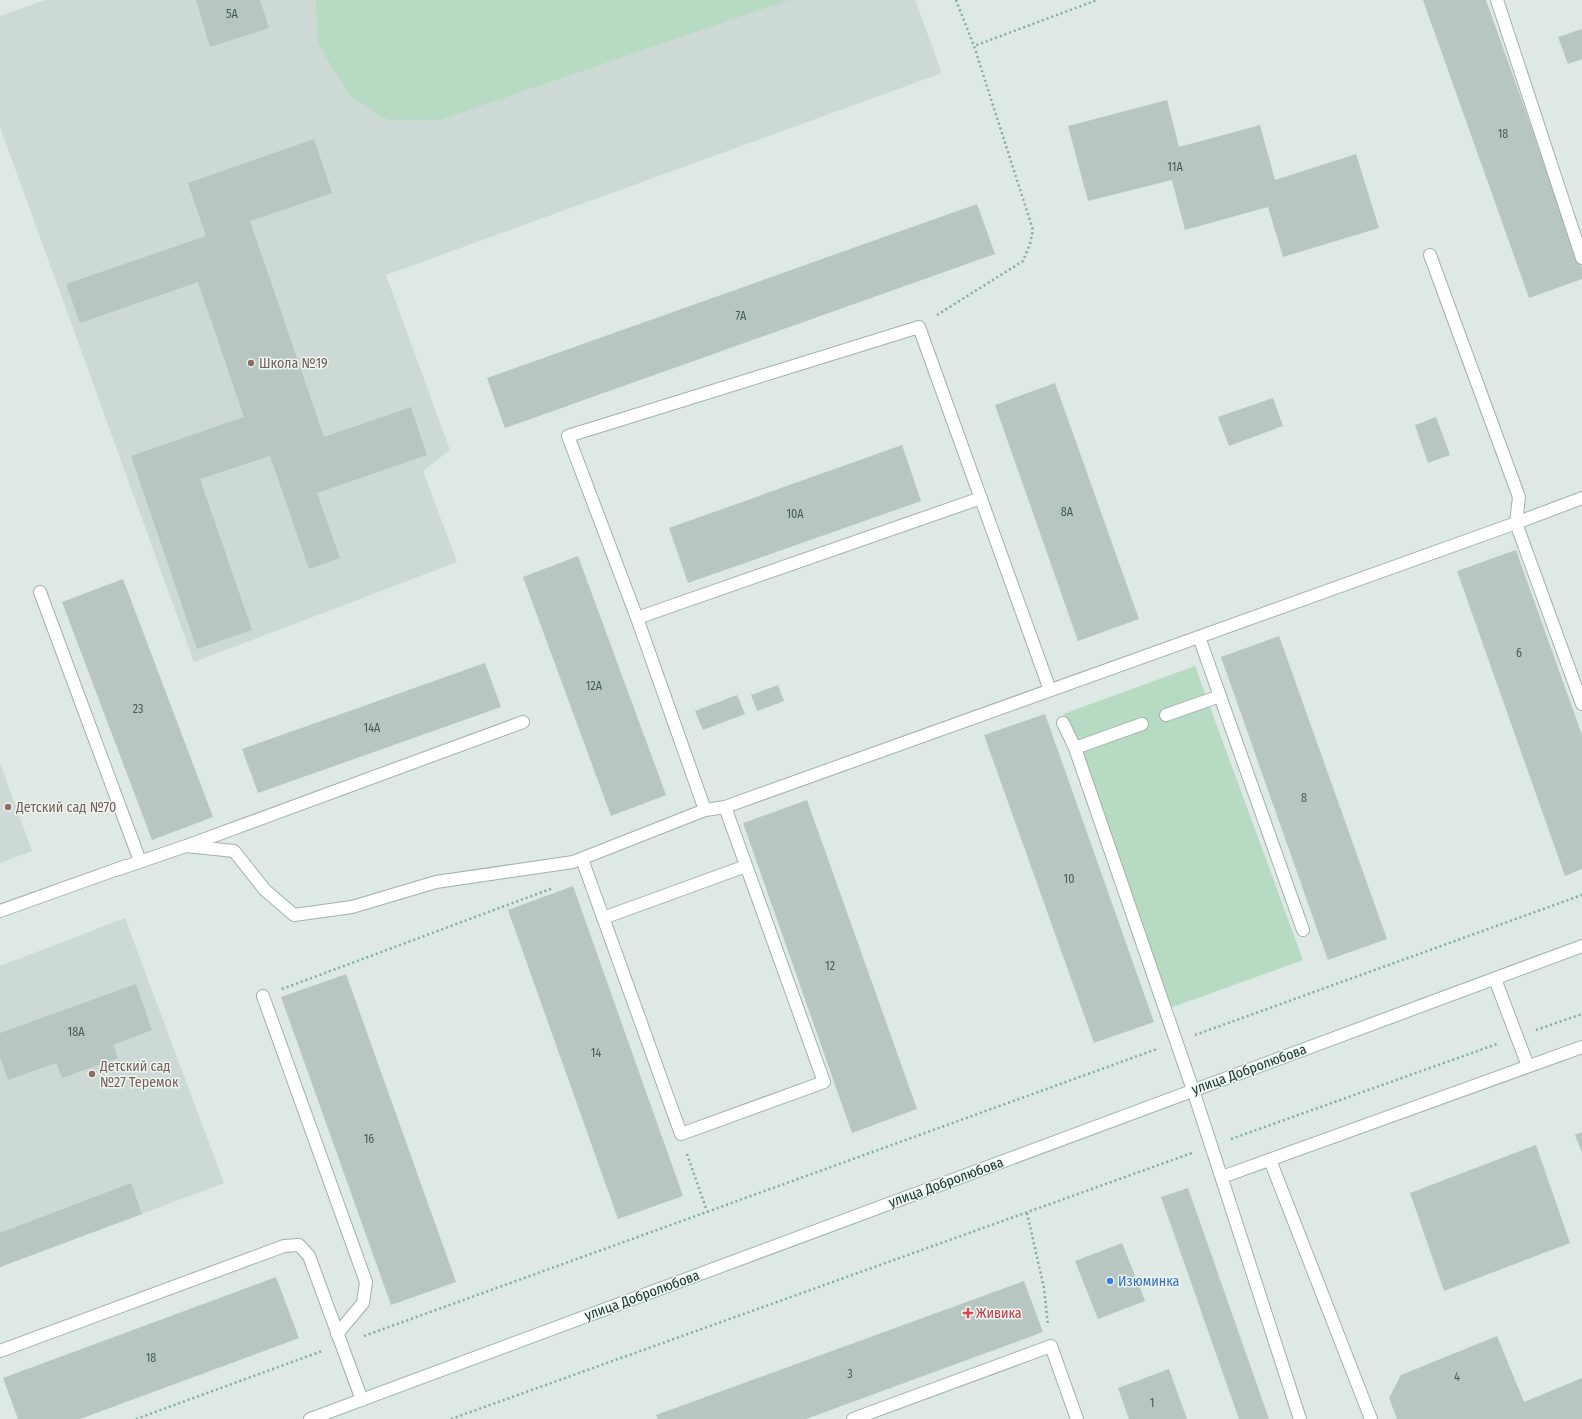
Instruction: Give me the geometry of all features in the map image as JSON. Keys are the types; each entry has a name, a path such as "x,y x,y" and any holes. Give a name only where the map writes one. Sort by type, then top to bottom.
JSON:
{"street":[{"path":"1497,0 1582,258"},
{"path":"1430,255 1519,498 1516,523 1582,704"},
{"path":"705,810 637,618 568,436 919,326 1050,690"},
{"path":"637,618 981,498"},
{"path":"186,846 234,850 265,890 294,915 352,907 436,882 573,862 705,810 725,807 1582,498"},
{"path":"40,592 140,861"},
{"path":"1199,637 1303,930"},
{"path":"1166,715 1220,696"},
{"path":"0,911 186,846 523,722"},
{"path":"1063,723 1075,748 1193,1090 1300,1419"},
{"path":"1075,748 1142,724"},
{"path":"582,858 681,1134 824,1082 725,807"},
{"path":"603,918 746,866"},
{"name":"улица Добролюбова","path":"310,1419 1582,946"},
{"path":"1495,979 1528,1066"},
{"path":"263,996 366,1282 363,1303 339,1339"},
{"path":"1222,1177 1582,1047"},
{"path":"1270,1160 1370,1419"},
{"path":"0,1351 284,1246 299,1245 308,1256 362,1400"},
{"path":"852,1419 1051,1346 1077,1419"}],"path":[{"path":"919,326 1023,261 1030,244 1033,230 974,46 956,0"},
{"path":"974,46 1097,0"},
{"path":"136,1419 339,1339 707,1212 1582,895"},
{"path":"451,1419 1582,1014"},
{"path":"681,1134 707,1212"},
{"path":"1027,1213 1044,1288 1051,1346"}],"shaded area":[{"name":"Школа №19","path":"45,0 915,0 942,73 386,275 450,450 423,471 457,562 194,662 0,127 0,16"},
{"name":"Детский сад №70","path":"0,763 32,851 0,863"},
{"name":"Детский сад №27 Теремок","path":"125,918 224,1183 0,1267 0,966"}],"green space":[{"path":"316,0 789,0 439,120 388,120 351,97 318,44"},
{"path":"1195,666 1303,960 1170,1008 1063,714"}],"building":[{"path":"196,0 260,0 269,28 210,47"},
{"path":"1423,0 1486,0 1582,269 1582,279 1529,298"},
{"path":"1582,29 1582,59 1568,64 1558,37"},
{"path":"1167,100 1179,147 1260,125 1275,180 1356,154 1379,228 1283,257 1268,207 1185,230 1172,180 1088,201 1068,126"},
{"path":"314,139 332,193 250,221 324,437 411,407 427,455 317,493 340,558 309,569 270,456 200,479 252,630 197,649 131,456 244,417 198,282 80,323 66,284 206,236 188,183"},
{"path":"977,204 995,254 505,428 487,378"},
{"path":"1055,383 1139,619 1078,641 995,405"},
{"path":"1273,398 1283,426 1229,446 1218,417"},
{"path":"1436,417 1450,455 1428,463 1415,425"},
{"path":"902,445 921,501 688,583 669,528"},
{"path":"1516,550 1582,735 1582,869 1565,876 1457,571"},
{"path":"578,556 666,795 611,816 523,577"},
{"path":"123,579 213,817 152,840 62,602"},
{"path":"1279,636 1387,939 1328,960 1221,657"},
{"path":"485,663 501,707 258,793 242,749"},
{"path":"778,685 784,701 757,711 751,695"},
{"path":"737,695 745,714 703,730 695,711"},
{"path":"1045,714 1154,1022 1094,1043 984,735"},
{"path":"807,800 917,1109 852,1133 743,823"},
{"path":"573,886 683,1196 618,1219 508,910"},
{"path":"346,974 456,1282 391,1305 281,997"},
{"path":"136,984 152,1030 113,1045 118,1058 62,1078 56,1063 8,1080 0,1057 0,1033"},
{"path":"1582,1132 1582,1153 1575,1135"},
{"path":"1536,1145 1570,1243 1444,1291 1410,1193"},
{"path":"131,1183 142,1214 0,1267 0,1233"},
{"path":"1188,1188 1269,1419 1239,1419 1161,1197"},
{"name":"Изюминка","path":"1122,1243 1145,1301 1098,1319 1075,1261"},
{"path":"276,1277 299,1338 80,1419 18,1419 3,1378"},
{"path":"1024,1281 1043,1332 806,1419 658,1419 656,1415"},
{"path":"1497,1336 1524,1402 1582,1378 1582,1419 1397,1419 1389,1398 1401,1375"},
{"path":"1169,1369 1187,1419 1129,1419 1118,1388"}],"place":[{"name":"Школа №19","path":"251,363"},
{"name":"Детский сад №70","path":"8,807"},
{"name":"Детский сад №27 Теремок","path":"92,1074"},
{"name":"Изюминка","path":"1110,1281"},
{"name":"Живика","path":"968,1313"}]}
